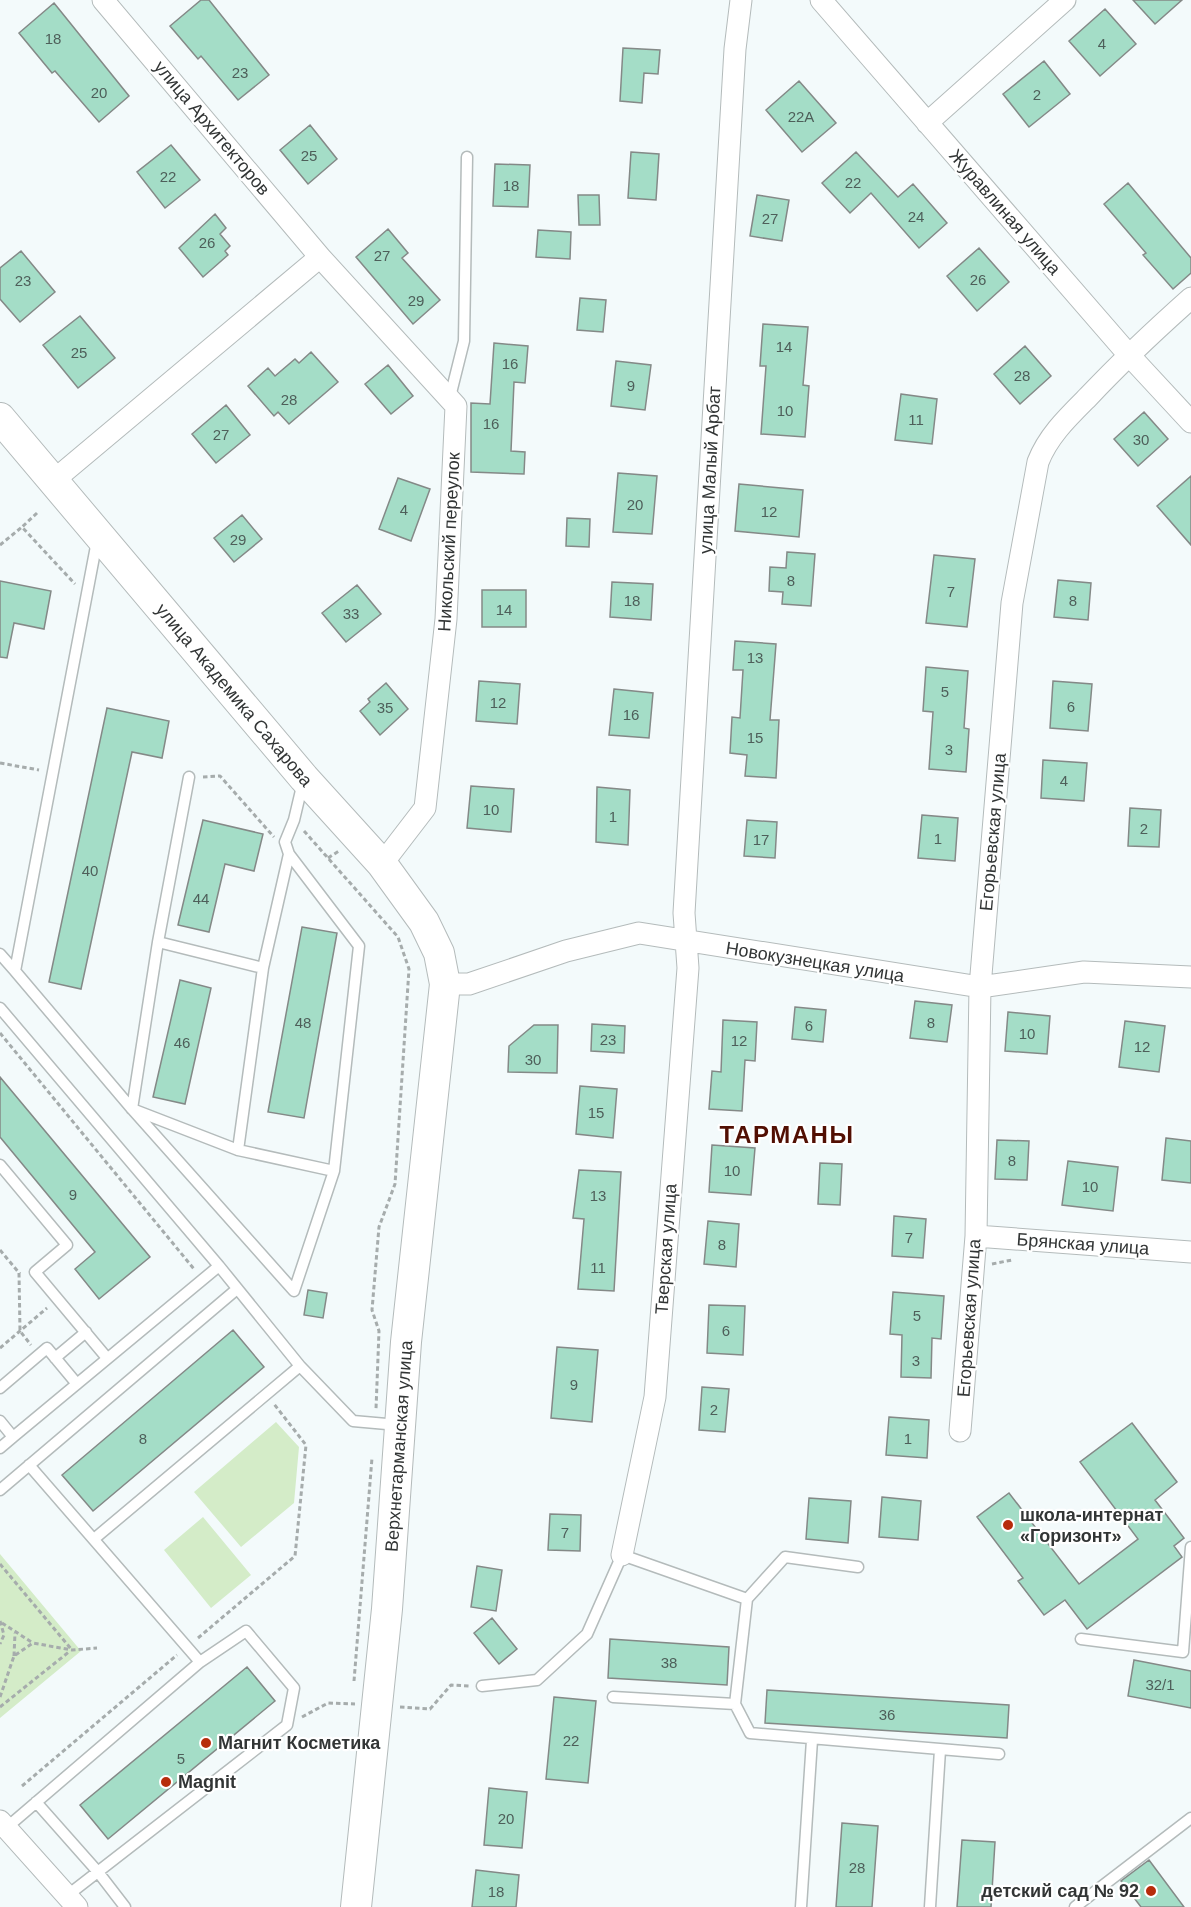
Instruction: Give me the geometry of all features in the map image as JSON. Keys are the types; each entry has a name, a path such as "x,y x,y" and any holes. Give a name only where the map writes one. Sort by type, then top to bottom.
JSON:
{"street":[{"name":"улица Архитекторов","path":"103,0 320,257"},
{"name":"улица Малый Арбат","path":"688,941 685,901 735,50 741,0"},
{"name":"Журавлиная улица","path":"821,0 838,9 927,123 1128,354 1191,422"},
{"path":"927,123 1065,0"},
{"path":"53,481 320,257 450,397"},
{"name":"Егорьевская улица","path":"960,1431 975,1236 980,987 1012,603 1038,462 1044,445 1060,426 1128,354 1191,297"},
{"name":"Никольский переулок","path":"382,864 425,808 446,619 456,406 450,397"},
{"name":"улица Академика Сахарова","path":"0,418 304,778 382,864 424,922 439,953 445,984"},
{"name":"Новокузнецкая улица","path":"445,984 469,984 566,951 639,933 980,987 1084,972 1191,977"},
{"name":"Тверская улица","path":"622,1555 655,1397 688,968 688,941"},
{"name":"Верхнетарманская улица","path":"356,1907 387,1609 388,1424 406,1342 445,984"},
{"name":"Брянская улица","path":"975,1236 1191,1252"},
{"path":"2,1827 72,1901"}],"lane":[{"path":"450,397 464,341 467,157"},
{"path":"15,971 98,535"},
{"path":"132,1109 158,942 189,777"},
{"path":"0,954 132,1109 294,1291 334,1171 359,946 289,854 285,842 294,820 304,778"},
{"path":"238,1150 263,968 289,854"},
{"path":"158,942 263,968"},
{"path":"0,1008 219,1266 300,1366 353,1421 388,1424"},
{"path":"132,1109 238,1150 334,1171"},
{"path":"0,1166 67,1245 35,1272 107,1358"},
{"path":"0,1448 219,1266"},
{"path":"0,1490 237,1289"},
{"path":"55,1358 86,1332"},
{"path":"0,1388 47,1348 77,1384"},
{"path":"94,1539 300,1366"},
{"path":"0,1421 13,1437"},
{"path":"29,1465 200,1662"},
{"path":"1081,1639 1183,1652 1191,1547"},
{"path":"482,1686 537,1680 587,1634 622,1555 747,1599"},
{"path":"858,1566 785,1557 747,1599 735,1704 750,1733 999,1754"},
{"path":"2,1827 36,1802 200,1662 246,1631 294,1688 287,1725 98,1872 72,1901"},
{"path":"613,1697 735,1704"},
{"path":"801,1907 812,1740"},
{"path":"930,1907 940,1750"},
{"path":"36,1802 98,1872 125,1907"},
{"path":"1076,1907 1191,1818"}],"path":[{"path":"0,545 37,513"},
{"path":"22,527 86,596"},
{"path":"0,763 53,773"},
{"path":"189,777 220,776 289,854"},
{"path":"294,820 398,937 409,969 395,1184 379,1227 372,1310 379,1331 388,1424 353,1692"},
{"path":"0,1033 202,1279"},
{"path":"19,1273 20,1331"},
{"path":"0,1348 58,1299"},
{"path":"22,1786 295,1556 306,1445 266,1394"},
{"path":"0,1564 72,1650"},
{"path":"1,1622 33,1643 72,1650 97,1648"},
{"path":"0,1644 4,1635 1,1622"},
{"path":"0,1697 14,1656 15,1633"},
{"path":"14,1656 33,1643"},
{"path":"0,1707 72,1650"},
{"path":"351,1715 352,1704"}],"green space":[{"path":"276,1422 299,1447 294,1503 241,1547 194,1492"},
{"path":"203,1517 251,1575 211,1608 164,1550"},
{"path":"0,1554 81,1651 0,1718"}],"building":[{"path":"201,0 209,0 269,75 238,100 201,56 198,59 170,26"},
{"path":"1133,0 1182,0 1155,24"},
{"path":"54,3 129,96 99,122 55,71 52,73 19,33"},
{"path":"1105,9 1136,44 1100,76 1069,41"},
{"path":"623,48 660,50 658,74 644,73 642,103 620,101"},
{"path":"1044,61 1070,94 1029,127 1003,94"},
{"path":"799,81 836,123 802,152 766,110"},
{"path":"310,125 337,159 308,184 280,150"},
{"path":"171,145 200,180 165,208 137,172"},
{"path":"631,152 659,154 656,200 628,198"},
{"path":"856,152 898,197 913,184 947,223 919,248 871,193 850,213 822,183"},
{"path":"495,164 530,165 528,207 493,206"},
{"path":"1128,183 1191,258 1191,273 1173,289 1143,255 1146,253 1104,204"},
{"path":"578,195 599,195 600,225 579,225"},
{"path":"757,195 789,200 782,241 750,236"},
{"path":"215,214 226,228 220,234 230,246 225,251 228,255 203,277 179,248"},
{"path":"388,229 408,253 402,258 440,300 413,324 356,257"},
{"path":"538,230 571,232 570,259 536,257"},
{"path":"979,248 1009,282 977,311 947,276"},
{"path":"21,251 55,292 20,322 0,299 0,268"},
{"path":"580,298 606,300 603,332 577,330"},
{"path":"80,316 115,358 78,388 43,345"},
{"path":"763,324 808,327 803,385 809,386 805,437 761,434 766,366 760,366"},
{"path":"494,343 528,346 525,383 514,382 511,451 525,452 524,474 471,472 471,403 490,404"},
{"path":"1025,346 1051,376 1020,404 994,374"},
{"path":"311,352 338,382 289,424 278,412 274,416 248,386 268,368 275,376 295,359 299,363"},
{"path":"616,361 651,365 645,410 611,406"},
{"path":"388,365 413,396 391,414 365,384"},
{"path":"901,394 937,399 932,444 895,440"},
{"path":"226,405 250,435 216,463 192,434"},
{"path":"1144,412 1168,439 1138,466 1114,439"},
{"path":"618,473 657,476 652,534 613,532"},
{"path":"1191,476 1191,545 1157,506"},
{"path":"398,478 430,489 411,541 379,529"},
{"path":"739,484 803,490 799,537 735,531"},
{"path":"242,515 262,539 234,562 214,538"},
{"path":"567,518 590,519 589,547 566,546"},
{"path":"787,552 815,554 811,606 782,604 783,592 769,591 770,567 786,568"},
{"path":"934,555 975,559 967,627 926,623"},
{"path":"1058,580 1091,583 1088,620 1054,617"},
{"path":"0,581 51,591 44,629 14,623 7,658 0,657"},
{"path":"612,582 653,584 651,620 610,617"},
{"path":"357,585 381,614 346,642 322,613"},
{"path":"482,590 526,590 526,627 482,627"},
{"path":"735,641 776,644 770,720 779,720 776,778 745,776 747,755 730,753 732,717 740,718 743,670 733,670"},
{"path":"926,667 968,671 964,728 969,729 966,772 929,769 933,712 923,711"},
{"path":"479,681 520,684 517,724 476,721"},
{"path":"1053,681 1092,684 1088,731 1050,728"},
{"path":"386,683 408,709 380,735 360,711 370,702 368,699"},
{"path":"614,689 653,693 649,738 609,735"},
{"path":"107,708 169,721 162,758 132,752 81,989 49,982"},
{"path":"1043,760 1087,763 1084,801 1041,798"},
{"path":"471,786 514,789 511,832 467,828"},
{"path":"597,787 630,790 628,845 596,842"},
{"path":"1130,808 1161,810 1159,847 1128,846"},
{"path":"922,815 958,818 955,861 918,858"},
{"path":"203,820 263,834 254,871 225,864 209,932 178,925"},
{"path":"747,820 777,822 775,858 744,856"},
{"path":"302,927 337,933 304,1118 268,1112"},
{"path":"180,980 211,988 185,1104 153,1097"},
{"path":"915,1001 952,1005 947,1042 910,1038"},
{"path":"795,1007 826,1010 823,1042 792,1039"},
{"path":"1008,1012 1050,1016 1047,1054 1005,1051"},
{"path":"723,1020 757,1022 755,1061 745,1060 742,1111 709,1109 712,1071 721,1072"},
{"path":"1125,1021 1165,1026 1159,1072 1119,1067"},
{"path":"592,1024 625,1026 624,1053 591,1051"},
{"path":"534,1025 558,1025 557,1073 508,1072 509,1046"},
{"path":"0,1077 150,1257 99,1299 75,1269 95,1252 0,1137"},
{"path":"580,1086 617,1089 613,1138 576,1134"},
{"path":"1166,1138 1191,1141 1191,1183 1162,1180"},
{"path":"997,1140 1029,1141 1027,1180 995,1179"},
{"path":"712,1145 755,1148 751,1195 709,1192"},
{"path":"1068,1161 1118,1167 1113,1211 1062,1205"},
{"path":"820,1163 842,1164 840,1205 818,1204"},
{"path":"579,1170 621,1172 614,1291 578,1289 584,1219 573,1218"},
{"path":"894,1216 926,1219 923,1258 892,1256"},
{"path":"708,1221 739,1224 736,1267 704,1264"},
{"path":"308,1290 327,1293 323,1318 304,1315"},
{"path":"893,1292 944,1296 941,1339 932,1338 931,1378 901,1377 902,1335 890,1334"},
{"path":"709,1305 745,1306 743,1355 707,1353"},
{"path":"233,1330 264,1367 93,1511 62,1475"},
{"path":"557,1347 598,1350 592,1422 551,1418"},
{"path":"702,1387 729,1389 725,1432 699,1430"},
{"path":"889,1417 929,1420 927,1458 886,1455"},
{"name":"школа-интернат «Горизонт»","path":"1132,1423 1177,1482 1155,1500 1184,1538 1174,1546 1182,1557 1087,1629 1065,1600 1044,1615 1018,1581 1023,1578 977,1517 1009,1493 1079,1584 1138,1539 1080,1462"},
{"path":"882,1497 921,1501 918,1540 879,1537"},
{"path":"809,1498 851,1501 848,1543 806,1539"},
{"path":"550,1514 581,1515 580,1551 548,1550"},
{"path":"477,1566 502,1570 496,1611 471,1607"},
{"path":"492,1618 517,1649 499,1664 474,1633"},
{"path":"610,1639 729,1647 727,1685 608,1678"},
{"path":"1134,1660 1191,1671 1191,1708 1128,1696"},
{"path":"247,1667 275,1701 108,1839 80,1805"},
{"path":"767,1690 1009,1705 1007,1738 765,1723"},
{"path":"554,1697 596,1701 588,1783 546,1779"},
{"path":"489,1788 527,1792 522,1848 484,1845"},
{"path":"842,1823 878,1826 872,1907 836,1907"},
{"path":"962,1840 995,1842 991,1907 957,1907"},
{"name":"детский сад № 92","path":"1149,1860 1184,1907 1141,1907 1121,1881"},
{"path":"476,1870 519,1875 516,1907 472,1907"}],"place":[{"name":"школа-интернат «Горизонт»","path":"1008,1525"},
{"name":"Магнит Косметика","path":"206,1743"},
{"name":"Magnit","path":"166,1782"},
{"name":"детский сад № 92","path":"1151,1891"}],"district":[{"name":"ТАРМАНЫ","path":"787,1134"}]}
